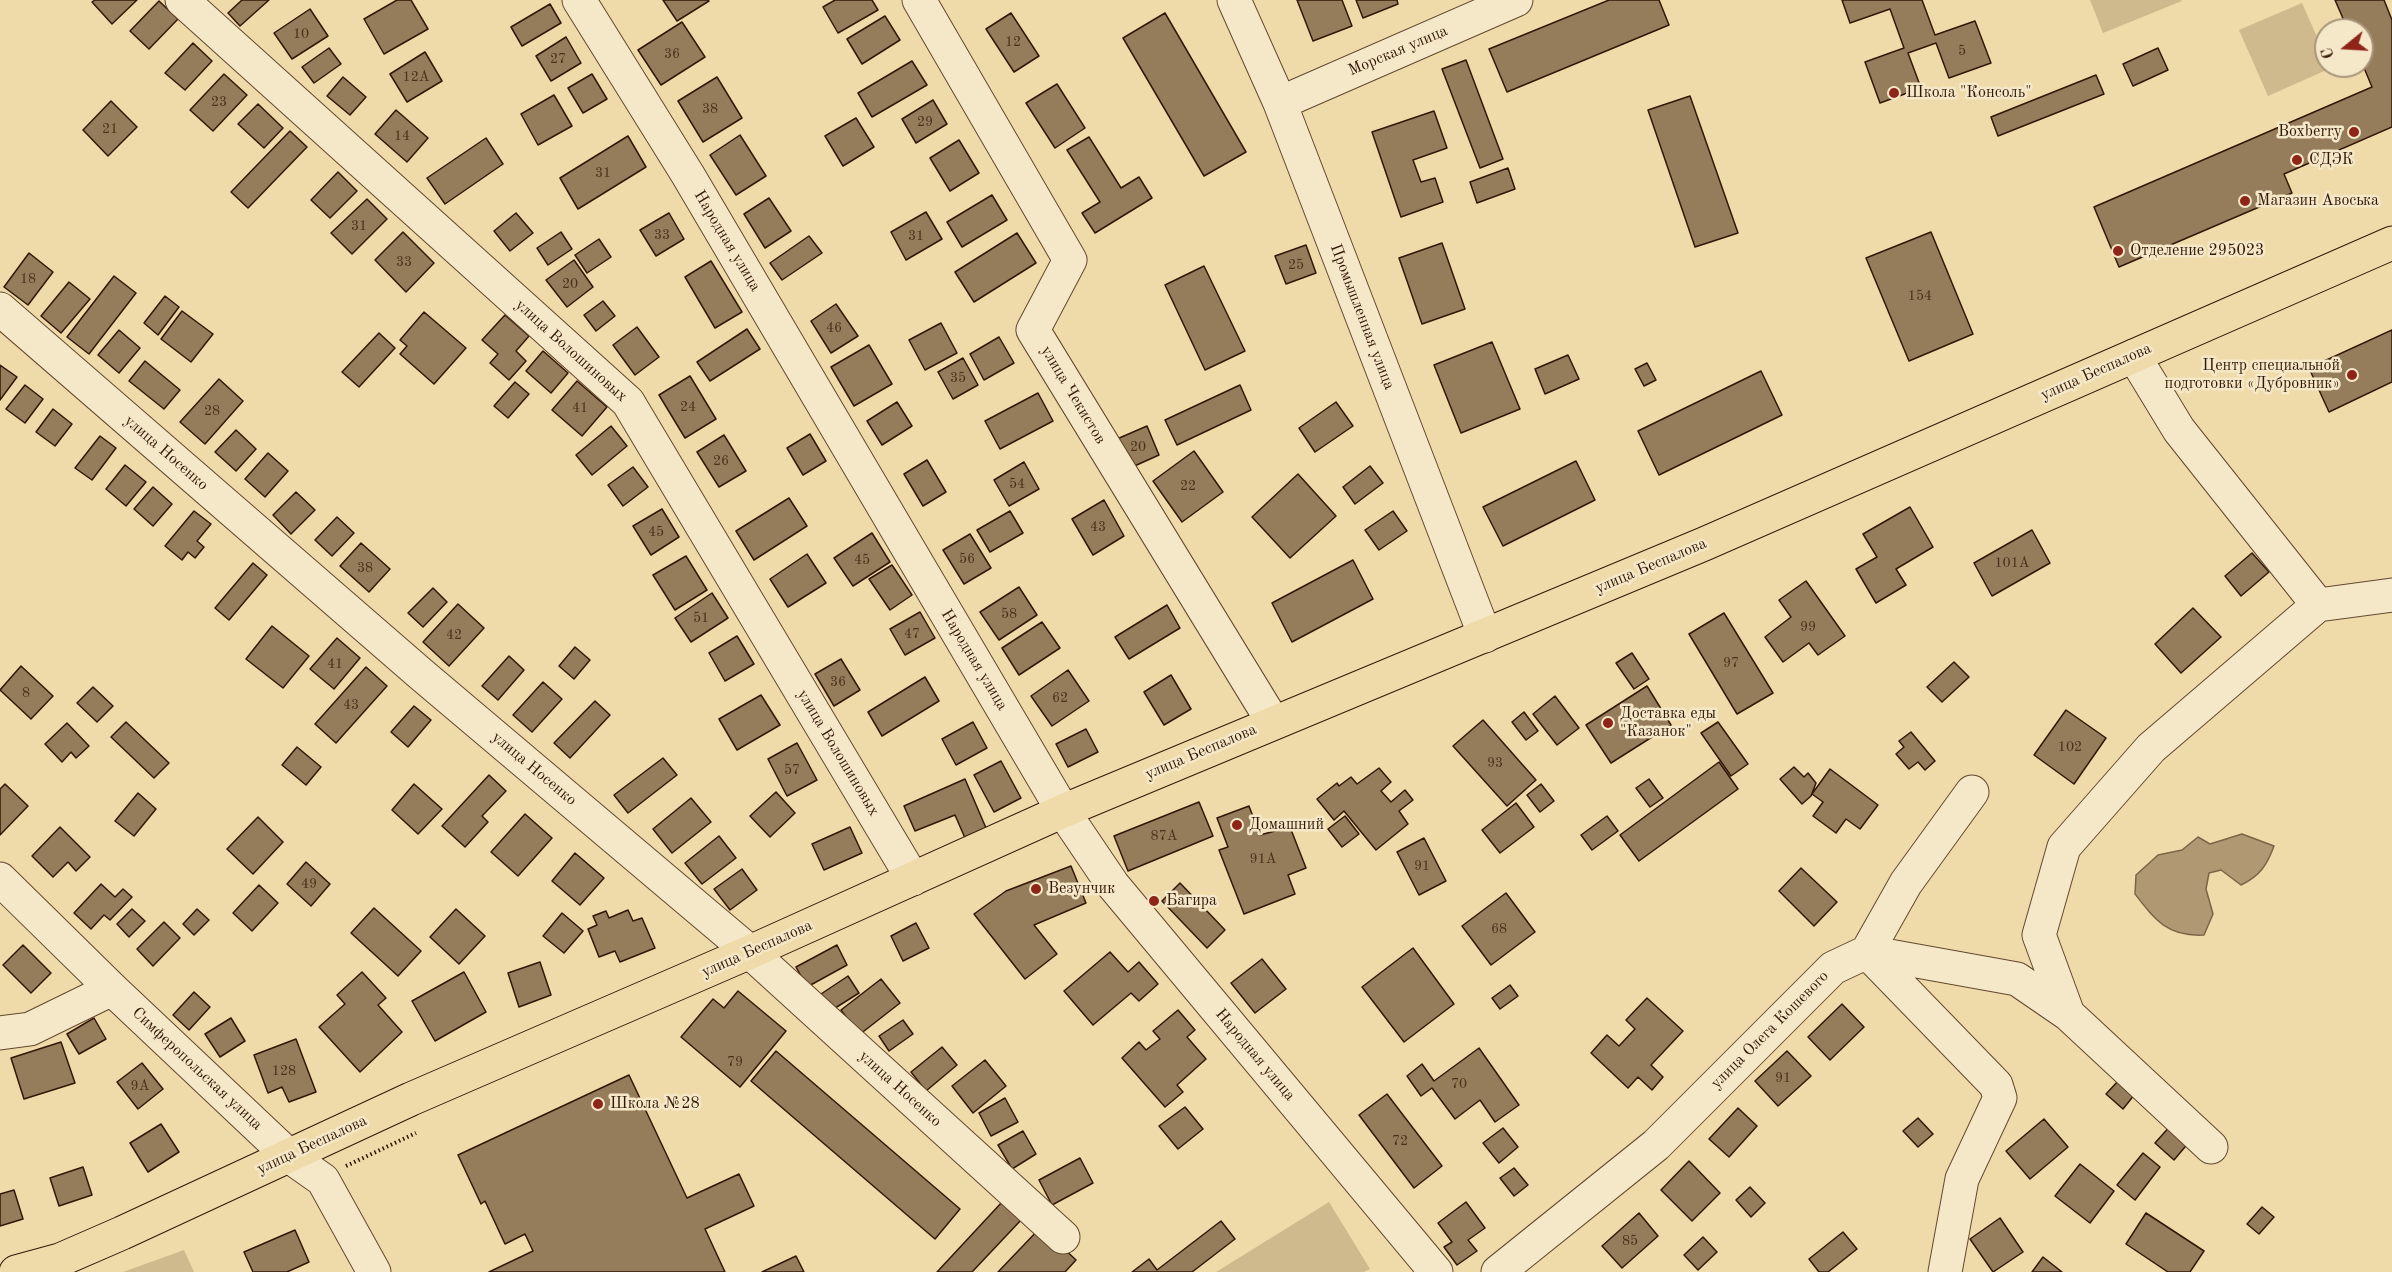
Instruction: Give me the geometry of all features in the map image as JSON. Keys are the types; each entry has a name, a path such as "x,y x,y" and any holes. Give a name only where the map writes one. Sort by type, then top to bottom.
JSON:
{"main road":[{"name":"улица Беспалова","path":"16,1272 60,1260 411,1099 750,952 1063,811 1704,544 2392,243"}],"street":[{"name":"улица Волошиновых","path":"182,0 628,402 913,879"},
{"name":"Народная улица","path":"579,0 694,185 1063,811 1113,885 1436,1272"},
{"name":"улица Чекистов","path":"919,0 1070,260 1034,330 1273,722"},
{"name":"Промышленная улица","path":"1234,0 1280,103 1485,636"},
{"name":"Морская улица","path":"1280,103 1516,0"},
{"name":"улица Носенко","path":"0,309 422,675 750,952 1063,1237"},
{"path":"2134,356 2179,430 2318,605"},
{"path":"2068,1014 2039,935 2064,847 2151,748 2318,605 2392,595"},
{"path":"1867,952 1906,883 1972,792"},
{"name":"Симферопольская улица","path":"0,879 112,989 289,1156 323,1180 374,1272"},
{"path":"1867,952 2017,979 2068,1014 2211,1147"},
{"path":"1867,952 1996,1085 2000,1098 1962,1179 1945,1272"},
{"name":"улица Олега Кошевого","path":"1498,1272 1656,1145 1833,968 1867,952"},
{"path":"0,1033 30,1029 112,989"}],"shaded area":[{"path":"2090,0 2181,0 2182,1 2103,33"},
{"path":"2302,3 2314,30 2314,76 2268,96 2239,30"},
{"path":"2242,834 2274,846 2262,869 2241,885 2221,870 2209,873 2206,889 2213,914 2204,935 2192,935 2172,930 2156,919 2135,894 2136,875 2158,855 2182,850 2198,837 2210,844"},
{"path":"1329,1202 1370,1269 1364,1272 1216,1272"},
{"path":"184,1250 194,1272 123,1272"}],"building":[{"path":"95,0 137,0 112,24 92,2"},
{"path":"242,0 269,0 240,26 228,13"},
{"path":"397,0 411,0 428,29 384,54 364,19"},
{"path":"663,0 708,0 709,1 677,21"},
{"path":"835,0 872,0 878,10 838,33 823,7"},
{"path":"1297,0 1342,0 1352,26 1313,41"},
{"path":"1356,0 1397,0 1398,4 1363,18"},
{"path":"1609,0 1659,0 1669,25 1507,92 1489,49"},
{"path":"1842,0 1922,0 1935,35 1975,21 1991,63 1949,78 1936,43 1908,53 1921,88 1880,103 1865,62 1904,48 1890,9 1850,23"},
{"path":"2335,0 2384,0 2392,20 2392,127 2284,174 2292,193 2119,267 2094,207 2372,87 2368,78 2374,78 2374,18 2343,18"},
{"path":"159,1 178,19 149,49 130,31"},
{"path":"550,4 561,23 522,46 511,27"},
{"path":"310,9 328,36 292,59 274,33"},
{"path":"1011,13 1039,56 1014,72 986,29"},
{"path":"1165,13 1246,152 1204,176 1123,38"},
{"path":"885,16 900,40 862,64 847,39"},
{"path":"682,22 705,57 661,85 638,50"},
{"path":"566,37 581,63 551,81 536,56"},
{"path":"193,43 212,61 185,90 165,73"},
{"path":"329,48 341,64 314,83 302,67"},
{"path":"2158,48 2168,70 2133,86 2123,64"},
{"path":"425,52 442,81 407,102 390,74"},
{"path":"1466,60 1503,159 1480,168 1442,69"},
{"path":"912,61 927,85 872,117 858,93"},
{"path":"224,74 247,95 213,131 190,110"},
{"path":"592,74 607,99 583,113 568,88"},
{"path":"2096,75 2104,94 1998,136 1991,117"},
{"path":"343,77 366,97 350,115 327,96"},
{"path":"717,77 742,118 703,142 678,101"},
{"path":"1057,84 1085,128 1055,148 1026,103"},
{"path":"554,95 572,126 538,145 521,114"},
{"path":"1690,96 1738,233 1695,247 1648,110"},
{"path":"933,100 947,124 916,143 902,119"},
{"path":"111,101 137,127 108,156 83,130"},
{"path":"258,104 283,128 264,148 238,124"},
{"path":"396,110 428,138 407,162 375,134"},
{"path":"1434,111 1447,148 1413,160 1421,182 1435,178 1443,202 1401,217 1372,132"},
{"path":"856,118 874,147 843,166 825,136"},
{"path":"290,131 307,147 248,208 231,192"},
{"path":"740,135 766,176 736,195 710,155"},
{"path":"628,136 646,167 578,209 560,178"},
{"path":"1089,137 1121,188 1139,177 1152,198 1095,233 1082,213 1100,202 1067,150"},
{"path":"486,138 503,164 445,204 427,178"},
{"path":"959,140 979,173 950,191 930,158"},
{"path":"1508,168 1515,189 1477,203 1470,182"},
{"path":"338,172 357,191 330,218 311,200"},
{"path":"992,195 1007,220 962,247 947,222"},
{"path":"769,198 791,231 765,248 744,214"},
{"path":"367,199 387,219 352,254 331,233"},
{"path":"926,212 942,239 906,260 891,232"},
{"path":"516,213 533,233 510,251 494,231"},
{"path":"669,213 684,239 656,256 640,230"},
{"path":"403,232 434,263 406,292 375,260"},
{"path":"561,232 572,249 548,265 537,248"},
{"path":"1931,232 1973,334 1909,361 1866,258"},
{"path":"1017,233 1036,263 974,302 955,272"},
{"path":"809,236 822,253 782,280 770,263"},
{"path":"599,239 611,257 587,273 575,255"},
{"path":"1442,243 1465,309 1422,324 1399,258"},
{"path":"1306,245 1316,273 1286,284 1275,256"},
{"path":"29,253 53,272 28,305 4,287"},
{"path":"574,260 593,287 567,307 546,280"},
{"path":"711,261 742,312 715,328 685,277"},
{"path":"1204,266 1245,351 1205,370 1165,285"},
{"path":"114,276 136,293 89,354 67,337"},
{"path":"69,282 90,299 61,333 41,316"},
{"path":"165,296 179,307 158,335 144,323"},
{"path":"603,301 615,316 596,331 584,315"},
{"path":"836,304 858,336 831,353 811,321"},
{"path":"182,311 213,334 191,362 161,339"},
{"path":"424,312 466,348 434,384 400,354 407,346 400,340"},
{"path":"505,315 529,336 516,351 526,361 509,380 490,363 498,354 482,340"},
{"path":"941,323 957,353 925,370 909,340"},
{"path":"637,327 659,357 635,375 613,345"},
{"path":"747,329 760,349 710,381 697,362"},
{"path":"119,330 140,348 119,373 98,355"},
{"name":"Центр специальной подготовки «Дубровник»","path":"2392,330 2392,382 2329,412 2309,368"},
{"path":"379,333 395,348 359,387 342,372"},
{"path":"999,337 1014,363 984,380 970,354"},
{"path":"1492,342 1520,409 1461,433 1434,365"},
{"path":"869,345 892,384 854,406 831,367"},
{"path":"543,351 568,373 551,393 526,371"},
{"path":"1568,355 1579,379 1545,394 1535,369"},
{"path":"963,358 978,385 953,399 938,372"},
{"path":"145,361 180,390 164,409 129,381"},
{"path":"1647,363 1656,380 1644,386 1635,369"},
{"path":"0,365 17,377 0,400"},
{"path":"1761,371 1782,415 1659,475 1638,431"},
{"path":"690,376 716,419 685,438 659,395"},
{"path":"219,379 243,401 205,444 180,422"},
{"path":"577,381 607,407 582,436 552,410"},
{"path":"515,382 529,394 508,418 494,406"},
{"path":"25,385 43,399 25,423 6,409"},
{"path":"1240,385 1251,410 1177,445 1165,420"},
{"path":"1038,393 1053,421 1000,449 985,421"},
{"path":"897,402 912,426 882,445 867,421"},
{"path":"1336,402 1353,426 1315,452 1299,428"},
{"path":"53,409 72,424 55,446 36,432"},
{"path":"611,426 627,446 592,475 576,455"},
{"path":"1147,426 1159,455 1130,468 1117,439"},
{"path":"236,430 256,449 236,471 215,452"},
{"path":"810,434 826,461 803,475 787,448"},
{"path":"724,435 746,471 719,487 697,452"},
{"path":"100,436 116,448 92,480 75,468"},
{"path":"1194,451 1223,492 1182,522 1153,481"},
{"path":"268,453 288,471 265,497 245,479"},
{"path":"927,460 946,492 923,506 904,474"},
{"path":"1576,461 1595,500 1503,546 1483,507"},
{"path":"1024,462 1039,489 1009,506 994,480"},
{"path":"125,465 146,482 126,506 106,489"},
{"path":"1370,466 1383,483 1355,504 1343,487"},
{"path":"633,467 648,487 623,506 608,485"},
{"path":"1298,474 1336,516 1290,558 1252,517"},
{"path":"153,487 172,504 153,526 134,509"},
{"path":"296,492 315,510 291,534 273,515"},
{"path":"789,498 807,526 754,560 736,531"},
{"path":"1104,500 1124,536 1093,555 1072,519"},
{"path":"1910,507 1933,547 1896,569 1906,585 1876,603 1856,569 1877,557 1863,534"},
{"path":"662,509 679,537 651,555 633,526"},
{"path":"194,511 211,524 197,541 204,547 195,558 188,552 182,560 165,546"},
{"path":"1010,511 1023,533 990,552 977,530"},
{"path":"1393,511 1407,531 1379,550 1365,530"},
{"path":"337,517 354,533 332,556 315,540"},
{"path":"2032,530 2050,563 1992,596 1974,563"},
{"path":"872,533 890,562 853,586 834,558"},
{"path":"970,534 991,568 964,584 943,550"},
{"path":"361,543 390,569 369,592 340,566"},
{"path":"2252,553 2269,572 2241,596 2225,576"},
{"path":"807,554 826,583 788,607 770,579"},
{"path":"686,556 707,590 675,610 653,575"},
{"path":"1353,560 1373,599 1292,642 1272,603"},
{"path":"253,563 267,575 229,620 215,608"},
{"path":"892,565 912,595 890,610 869,579"},
{"path":"1806,581 1845,636 1818,655 1809,643 1783,662 1765,637 1791,617 1779,600"},
{"path":"1019,587 1037,615 999,640 980,612"},
{"path":"433,588 447,602 423,627 408,613"},
{"path":"712,593 728,618 691,642 675,618"},
{"path":"458,604 484,628 449,666 423,642"},
{"path":"1167,605 1180,628 1129,659 1115,637"},
{"path":"2193,608 2221,637 2181,673 2155,644"},
{"path":"920,612 935,638 905,655 890,629"},
{"path":"1724,613 1773,693 1737,714 1689,634"},
{"path":"1042,622 1060,648 1019,675 1002,648"},
{"path":"272,626 309,656 283,688 246,659"},
{"path":"737,636 754,664 725,681 709,653"},
{"path":"337,638 360,658 334,689 310,669"},
{"path":"575,647 590,660 574,679 559,666"},
{"path":"1632,653 1649,679 1634,689 1616,663"},
{"path":"509,656 524,670 498,700 482,686"},
{"path":"841,659 860,690 834,706 815,674"},
{"path":"1954,662 1969,677 1942,702 1927,687"},
{"path":"21,666 53,696 31,719 0,690"},
{"path":"366,667 387,686 336,743 315,724"},
{"path":"1068,670 1089,701 1052,726 1031,696"},
{"path":"1171,675 1191,709 1164,725 1144,692"},
{"path":"925,677 939,701 882,736 868,712"},
{"path":"543,682 562,699 532,732 513,715"},
{"path":"1647,686 1671,725 1611,763 1586,725"},
{"path":"93,687 113,706 97,722 77,703"},
{"path":"761,695 780,725 737,750 719,719"},
{"path":"1555,696 1579,728 1557,745 1533,714"},
{"path":"595,701 610,715 570,758 554,743"},
{"path":"414,706 431,720 408,747 391,732"},
{"path":"2066,710 2106,738 2074,784 2034,755"},
{"path":"1524,712 1538,731 1526,740 1512,722"},
{"path":"1483,720 1536,780 1507,806 1453,746"},
{"path":"126,722 169,763 154,778 111,737"},
{"path":"973,722 987,748 956,765 942,739"},
{"path":"1718,722 1748,764 1731,776 1701,733"},
{"path":"67,723 89,746 76,758 71,752 62,762 45,744"},
{"path":"1086,729 1098,752 1068,767 1056,744"},
{"path":"1911,732 1935,761 1925,770 1918,762 1909,769 1896,754 1904,747 1899,741"},
{"path":"797,743 817,780 787,796 768,759"},
{"path":"297,747 321,767 306,785 282,765"},
{"path":"663,758 677,775 628,813 614,795"},
{"path":"1001,761 1021,798 994,812 974,775"},
{"path":"1719,762 1738,789 1639,861 1620,835"},
{"path":"1794,767 1804,777 1808,773 1816,783 1811,796 1802,804 1780,779"},
{"path":"1379,768 1391,782 1381,791 1391,802 1405,790 1413,800 1399,811 1408,824 1376,850 1344,811 1334,820 1317,799 1337,783 1339,786 1351,777 1357,784"},
{"path":"1830,769 1878,805 1860,829 1846,819 1836,833 1813,816 1823,802 1812,794"},
{"path":"489,775 506,791 482,816 488,822 465,847 442,826"},
{"path":"965,779 986,828 965,838 955,815 915,831 904,806"},
{"path":"1649,779 1663,798 1650,807 1636,788"},
{"path":"5,784 28,806 0,835 0,789"},
{"path":"414,784 442,809 418,834 392,810"},
{"path":"1541,784 1554,801 1540,812 1527,795"},
{"path":"776,792 795,813 770,837 750,816"},
{"path":"138,793 156,809 134,836 115,821"},
{"path":"691,798 711,822 672,853 653,829"},
{"path":"1199,802 1213,836 1128,871 1114,836"},
{"path":"1516,803 1534,827 1500,853 1482,830"},
{"path":"1249,806 1260,835 1290,827 1306,868 1288,875 1295,894 1244,914 1219,850 1228,847 1217,818"},
{"path":"525,814 552,838 518,876 491,852"},
{"path":"1345,816 1359,834 1342,847 1328,829"},
{"path":"1607,816 1618,831 1592,850 1581,835"},
{"path":"258,817 283,842 253,874 227,849"},
{"path":"60,827 90,857 76,871 68,862 53,877 32,856"},
{"path":"850,827 862,853 824,870 812,844"},
{"path":"719,836 736,858 702,884 685,863"},
{"path":"1424,838 1446,881 1419,895 1397,852"},
{"path":"575,853 604,878 580,905 552,881"},
{"path":"306,862 330,884 311,906 287,884"},
{"path":"1071,866 1086,903 1034,925 1057,954 1025,979 974,914 1006,891"},
{"path":"1801,868 1837,902 1814,926 1779,891"},
{"path":"742,869 757,890 730,910 714,889"},
{"path":"1180,883 1225,930 1207,948 1162,901"},
{"path":"101,884 115,897 123,889 132,897 110,920 104,915 91,929 74,913"},
{"path":"259,885 278,903 252,931 233,913"},
{"path":"1506,893 1535,932 1491,965 1462,926"},
{"path":"374,908 421,951 398,976 351,933"},
{"path":"132,909 145,921 129,937 117,924"},
{"path":"197,909 209,920 194,935 183,924"},
{"path":"456,909 485,936 459,964 430,937"},
{"path":"628,910 633,921 642,918 655,948 620,962 615,951 599,957 588,929 597,925 593,916 606,911 609,918"},
{"path":"562,913 583,931 564,953 543,936"},
{"path":"164,922 180,938 153,966 137,949"},
{"path":"916,923 929,948 903,961 891,936"},
{"path":"23,945 51,973 31,993 3,965"},
{"path":"837,945 847,965 807,987 796,967"},
{"path":"1413,948 1454,1004 1404,1042 1362,987"},
{"path":"1110,952 1128,972 1139,962 1158,984 1139,1001 1131,993 1093,1025 1064,991"},
{"path":"1262,959 1286,989 1255,1013 1231,983"},
{"path":"540,962 551,995 519,1007 508,973"},
{"path":"362,972 386,998 378,1005 402,1032 360,1072 319,1027 345,1004 337,995"},
{"path":"464,972 486,1012 435,1041 412,1001"},
{"path":"848,976 859,993 832,1010 821,994"},
{"path":"881,979 900,1003 859,1035 841,1010"},
{"path":"1510,985 1518,996 1500,1009 1492,998"},
{"path":"738,991 786,1031 740,1087 681,1037 713,999 724,1008"},
{"path":"194,992 210,1007 189,1030 173,1015"},
{"path":"1647,998 1683,1031 1651,1065 1663,1077 1652,1090 1638,1077 1628,1088 1591,1053 1607,1035 1619,1046 1635,1029 1626,1020"},
{"path":"1842,1004 1864,1027 1830,1060 1808,1037"},
{"path":"1178,1010 1195,1030 1187,1037 1206,1059 1177,1085 1183,1092 1165,1107 1122,1058 1139,1042 1146,1050 1160,1039 1153,1031"},
{"path":"94,1018 106,1039 79,1054 67,1034"},
{"path":"231,1018 245,1041 220,1057 205,1034"},
{"path":"903,1020 913,1034 889,1051 879,1036"},
{"path":"296,1039 316,1092 289,1102 282,1087 268,1093 254,1055"},
{"path":"61,1042 75,1083 24,1099 11,1058"},
{"path":"942,1047 957,1065 926,1091 911,1072"},
{"path":"1479,1048 1519,1105 1495,1122 1480,1100 1455,1119 1432,1088 1421,1096 1407,1076 1422,1064 1434,1081"},
{"path":"776,1051 960,1209 935,1239 751,1081"},
{"path":"1787,1051 1811,1076 1778,1106 1755,1081"},
{"path":"985,1060 1006,1086 973,1113 952,1086"},
{"path":"142,1063 163,1089 138,1109 117,1082"},
{"path":"629,1075 687,1198 739,1174 754,1206 705,1229 725,1272 489,1272 533,1251 525,1234 505,1244 485,1201 481,1204 458,1155"},
{"path":"2119,1080 2135,1094 2123,1109 2106,1094"},
{"path":"1387,1094 1442,1166 1414,1188 1359,1115"},
{"path":"1005,1098 1018,1122 991,1136 979,1113"},
{"path":"1185,1107 1203,1129 1178,1149 1159,1126"},
{"path":"1738,1108 1757,1126 1729,1157 1709,1139"},
{"path":"1918,1118 1933,1134 1918,1147 1903,1131"},
{"path":"2044,1119 2068,1147 2030,1179 2006,1151"},
{"path":"161,1124 179,1152 148,1172 130,1143"},
{"path":"2172,1124 2190,1141 2174,1160 2155,1143"},
{"path":"1503,1128 1518,1147 1499,1163 1483,1143"},
{"path":"1023,1131 1036,1154 1012,1169 998,1145"},
{"path":"2143,1153 2160,1167 2135,1200 2117,1185"},
{"path":"1080,1158 1093,1183 1052,1205 1039,1180"},
{"path":"1689,1161 1720,1193 1692,1221 1661,1190"},
{"path":"2080,1164 2114,1191 2090,1223 2055,1196"},
{"path":"83,1167 92,1195 59,1206 50,1178"},
{"path":"1514,1168 1528,1185 1514,1196 1500,1178"},
{"path":"1750,1187 1765,1203 1751,1217 1736,1200"},
{"path":"14,1190 23,1219 0,1226 0,1194"},
{"path":"1003,1201 1022,1219 972,1272 937,1272"},
{"path":"1466,1202 1485,1228 1468,1240 1477,1251 1457,1265 1444,1247 1452,1242 1438,1223"},
{"path":"2262,1207 2274,1217 2259,1234 2247,1224"},
{"path":"1639,1213 1658,1236 1622,1268 1602,1246"},
{"path":"2146,1213 2204,1251 2190,1272 2168,1272 2126,1244"},
{"path":"2000,1218 2023,1252 1993,1272 1970,1239"},
{"path":"1221,1221 1235,1239 1192,1272 1132,1272 1149,1259 1157,1270"},
{"path":"1041,1227 1076,1260 1065,1272 998,1272"},
{"path":"295,1230 309,1262 287,1272 253,1272 244,1252"},
{"path":"1843,1232 1857,1249 1828,1272 1819,1272 1809,1259"},
{"path":"1703,1237 1717,1252 1698,1270 1684,1255"},
{"path":"796,1256 804,1272 762,1272"},
{"path":"2043,1257 2062,1272 2032,1272"}],"place":[{"name":"Школа \"Консоль\"","path":"1894,93"},
{"name":"Boxberry","path":"2354,132"},
{"name":"СДЭК","path":"2297,160"},
{"name":"Магазин Авоська","path":"2245,201"},
{"name":"Отделение 295023","path":"2118,251"},
{"name":"Центр специальной подготовки «Дубровник»","path":"2352,375"},
{"name":"Доставка еды \"Казанок\"","path":"1608,723"},
{"name":"Домашний","path":"1237,825"},
{"name":"Везунчик","path":"1036,889"},
{"name":"Багира","path":"1154,901"},
{"name":"Школа №28","path":"598,1104"}]}
